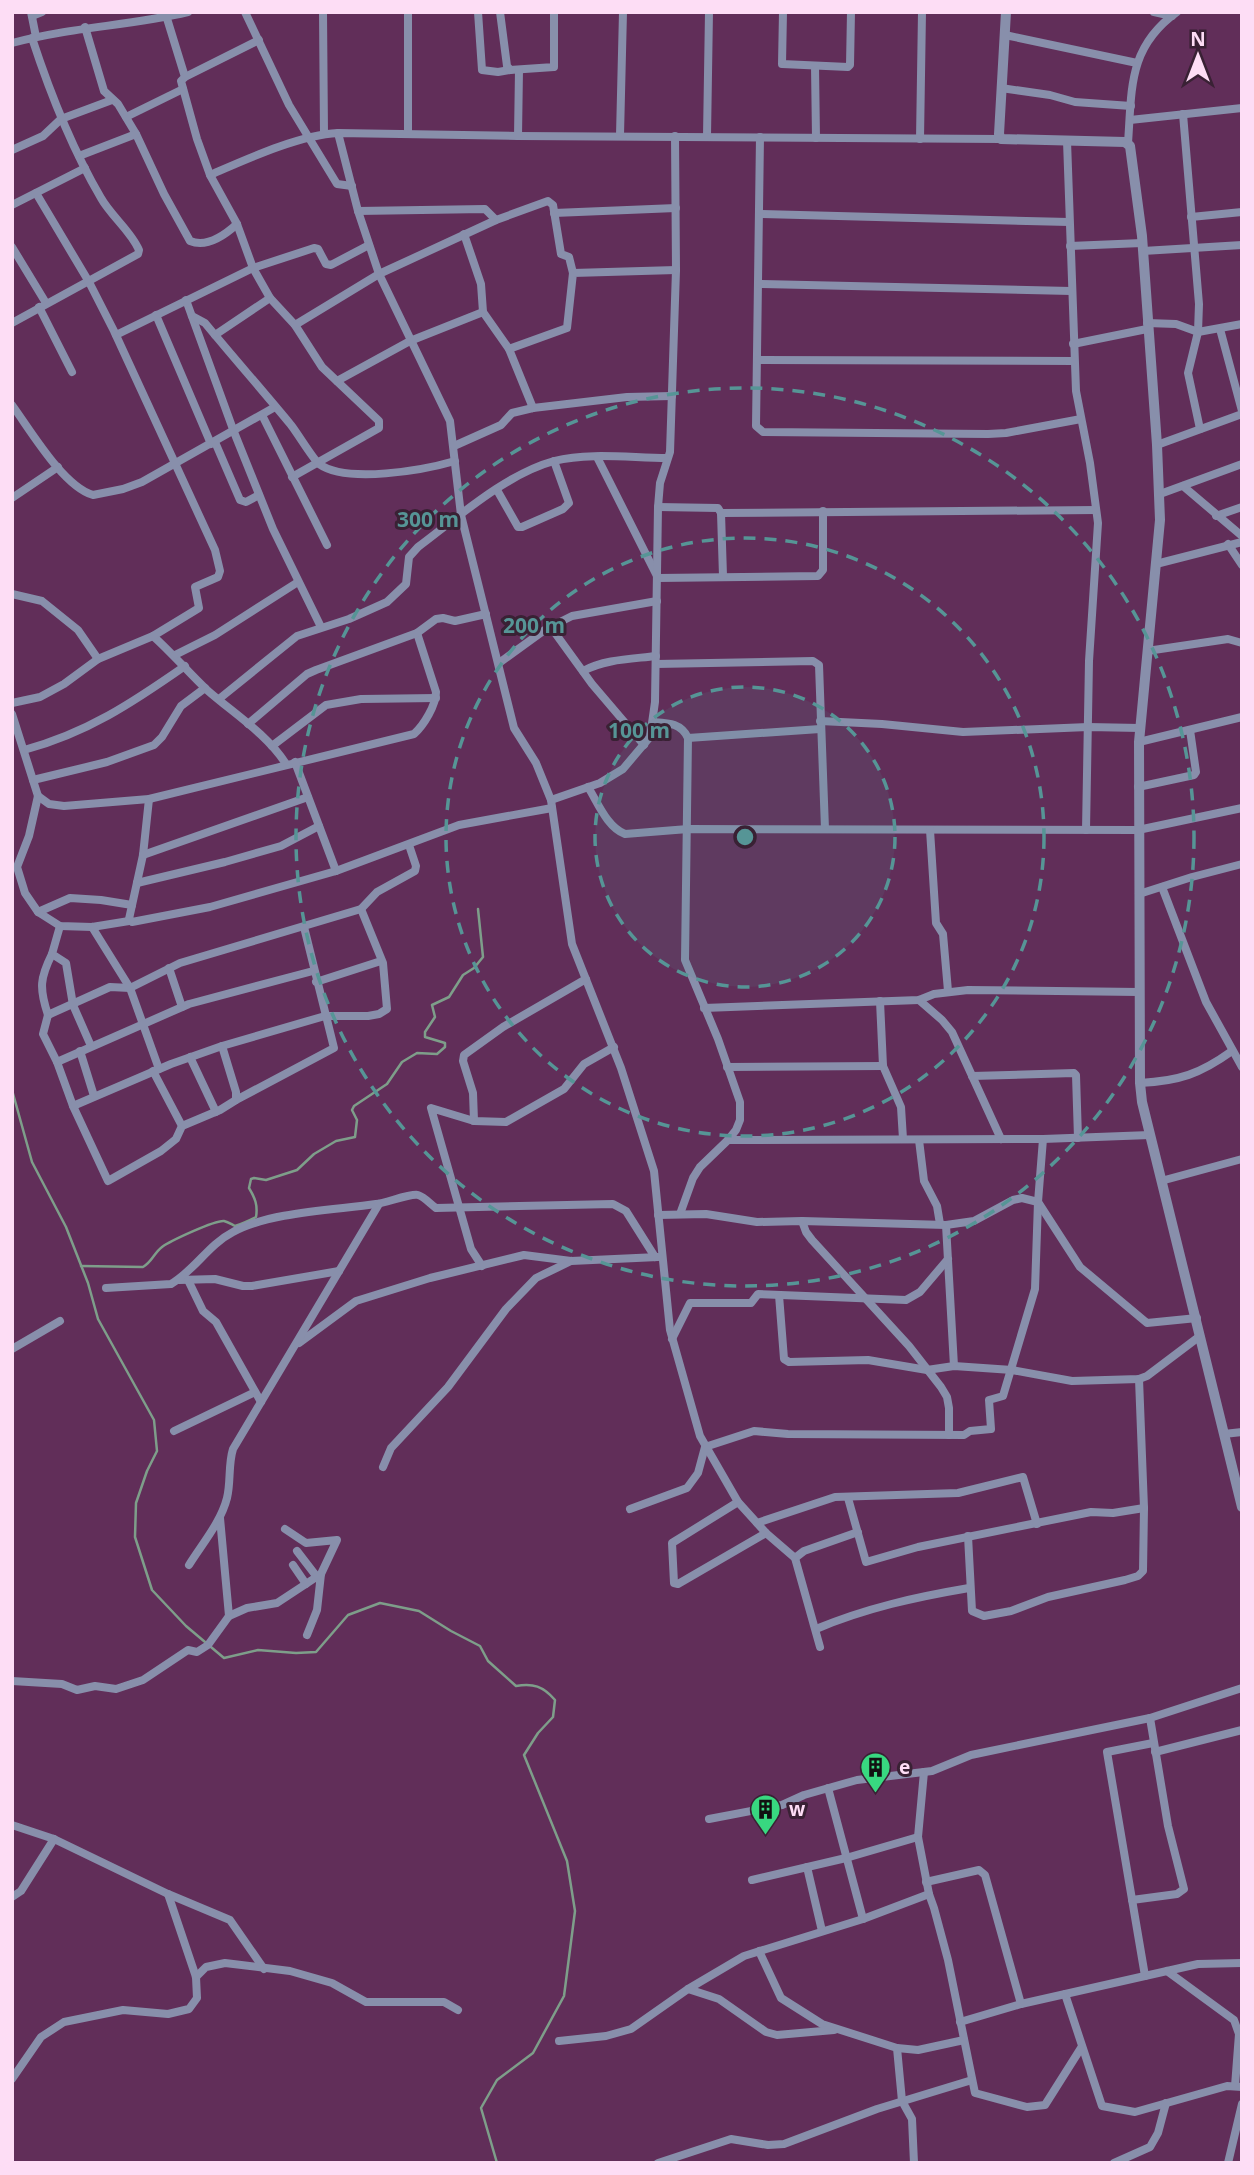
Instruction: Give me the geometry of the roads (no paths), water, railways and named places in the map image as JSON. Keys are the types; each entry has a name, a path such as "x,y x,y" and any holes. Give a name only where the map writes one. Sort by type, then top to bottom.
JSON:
{"street":[{"path":"12,323 138,254 139,250 102,201 51,97 34,38 31,14 42,12"},
{"path":"12,43 85,27 188,12"},
{"path":"245,12 289,105 337,184 352,186"},
{"path":"323,12 324,134"},
{"path":"408,12 408,134"},
{"path":"478,12 482,70 498,72 554,67 554,12"},
{"path":"500,12 507,66 515,70"},
{"path":"620,135 623,12"},
{"path":"707,136 709,12"},
{"path":"783,12 782,64 815,66 849,66 851,12"},
{"path":"920,139 922,12"},
{"path":"1001,139 999,134 1006,12"},
{"path":"1154,12 1175,14"},
{"path":"1175,14 1154,31 1144,44 1137,63 1128,143 1142,247 1160,494 1160,520 1139,742 1140,1083 1161,1181 1242,1507"},
{"path":"166,15 186,77"},
{"path":"85,27 104,91 126,117 136,134 190,241 204,243 220,237 237,225"},
{"path":"1005,35 1137,63"},
{"path":"259,40 181,80 193,126 210,175 237,225 253,268 270,298 295,324 316,359 379,421 379,428 292,477"},
{"path":"815,66 816,138"},
{"path":"515,70 518,136"},
{"path":"1001,88 1050,95 1075,102 1131,106"},
{"path":"126,117 183,89"},
{"path":"12,150 43,136 61,119 112,100"},
{"path":"1130,120 1242,108"},
{"path":"1183,114 1199,304 1198,332 1188,373 1200,429"},
{"path":"338,132 358,211 379,274 450,421 461,516 514,728 536,763 551,804 570,933 614,1047 654,1171 659,1257 672,1339 705,1447 738,1502 766,1533 794,1558 820,1647"},
{"path":"210,175 256,156 338,132 1001,139 1128,143"},
{"path":"79,156 136,134"},
{"path":"12,714 38,796 29,836 17,867 25,893 37,912 60,926 92,927 210,907 336,871 470,822 551,804 611,778 623,769 650,737 653,722 658,507 660,482 670,452 676,270 675,136"},
{"path":"760,137 756,426 763,432 988,434 1081,419"},
{"path":"1067,141 1076,391 1098,536 1089,661 1087,830"},
{"path":"12,205 85,168"},
{"path":"12,703 40,697 64,684 98,659 153,636 199,608 196,584 218,577 220,571 215,550 196,505 174,464 116,335 89,282 36,193"},
{"path":"295,324 379,274 496,219 548,201 553,205 561,254 569,257 573,273 567,328 509,349"},
{"path":"554,213 676,208"},
{"path":"358,211 485,209 496,219"},
{"path":"1191,216 1242,212"},
{"path":"761,214 1069,222"},
{"path":"464,234 481,284 483,312 509,349 533,408"},
{"path":"116,335 253,268 314,248 326,264 331,265 369,245"},
{"path":"1070,246 1242,245"},
{"path":"12,247 43,305 72,372"},
{"path":"573,273 676,270"},
{"path":"760,284 1071,291"},
{"path":"215,335 270,298"},
{"path":"186,300 259,495 321,627"},
{"path":"337,382 411,341 483,312"},
{"path":"156,315 240,500 246,502 259,495"},
{"path":"192,316 205,323 305,443 318,464 346,473 369,474 412,471 455,461"},
{"path":"1073,344 1147,326 1176,324 1198,332 1242,324"},
{"path":"1157,445 1242,412 1220,329"},
{"path":"758,360 1074,361"},
{"path":"454,446 502,425 512,413 533,408 614,398 672,396"},
{"path":"12,405 58,467 75,484 93,495 142,482 275,407"},
{"path":"262,415 327,545"},
{"path":"219,699 297,636 387,602 406,584 409,557 418,547 497,490 532,469 554,461 597,457 667,458"},
{"path":"597,457 658,578"},
{"path":"497,490 518,527 564,509 569,503 554,461"},
{"path":"1160,494 1242,464"},
{"path":"12,498 58,467"},
{"path":"1183,486 1242,536"},
{"path":"658,507 718,508 723,576"},
{"path":"1216,516 1242,507"},
{"path":"720,513 1096,510"},
{"path":"658,578 818,576 823,570 823,511"},
{"path":"1156,564 1242,542"},
{"path":"1228,544 1242,565"},
{"path":"175,655 215,635 298,582"},
{"path":"12,594 42,601 78,630 98,659"},
{"path":"499,663 550,626 572,616 657,601"},
{"path":"248,724 307,674 417,633 436,620 443,618 455,621 486,614"},
{"path":"550,626 644,745"},
{"path":"38,796 49,804 64,806 149,799 414,734 436,698 417,633"},
{"path":"153,636 175,655 205,688 290,763 308,797 336,871"},
{"path":"1147,652 1228,639 1242,643"},
{"path":"583,671 607,662 813,661 819,665 820,672 825,829"},
{"path":"24,750 59,741 83,730 131,704 185,666"},
{"path":"33,780 107,762 154,745 181,706 205,688"},
{"path":"272,746 327,705 360,699 436,698"},
{"path":"1139,742 1242,717"},
{"path":"653,722 682,728 688,738 685,960 740,1102 740,1120 736,1130 700,1167 693,1178 680,1214"},
{"path":"688,738 820,725 882,724 963,732 1088,727 1140,728"},
{"path":"1138,787 1194,775 1196,772 1190,730"},
{"path":"588,787 608,820 618,831 625,834 688,829 1138,830 1242,808"},
{"path":"143,855 308,797"},
{"path":"129,921 143,855 149,799"},
{"path":"137,883 281,846 319,826"},
{"path":"930,830 936,923 943,934 948,992"},
{"path":"48,1015 110,986 130,988 169,968 361,908 377,892 415,871 416,866 408,845"},
{"path":"1139,894 1242,864"},
{"path":"1162,887 1206,1002 1242,1067"},
{"path":"37,912 70,898 132,905"},
{"path":"73,1106 156,1070 222,1046 325,1016 368,1016 387,1009 382,961 361,908"},
{"path":"60,926 41,978 43,1001 48,1015 43,1034 108,1181 161,1152 176,1139 182,1126 216,1112 334,1048 304,927"},
{"path":"92,927 130,988 156,1070 182,1126"},
{"path":"52,954 66,963 73,1005 91,1046"},
{"path":"316,982 382,961"},
{"path":"169,968 182,1007"},
{"path":"57,1062 182,1007 313,971"},
{"path":"474,1121 473,1093 463,1061 464,1055 503,1027 586,979"},
{"path":"704,1008 919,1000 948,992 1139,992"},
{"path":"919,1000 952,1032 1001,1139"},
{"path":"880,1001 883,1066 901,1107 903,1139"},
{"path":"222,1046 236,1100"},
{"path":"482,1266 471,1249 429,1110 434,1107 474,1121 496,1123 512,1119 564,1089 584,1063 614,1047"},
{"path":"80,1051 94,1096"},
{"path":"1140,1083 1170,1081 1189,1076 1213,1065 1232,1051"},
{"path":"190,1057 216,1112"},
{"path":"727,1067 883,1066"},
{"path":"972,1076 1074,1073 1078,1138"},
{"path":"728,1140 1043,1139 1150,1135"},
{"path":"705,1447 754,1431 788,1434 964,1435 970,1431 991,1429 989,1400 1003,1396 1035,1289 1043,1139"},
{"path":"919,1140 924,1181 943,1224 948,1259 954,1366"},
{"path":"1161,1181 1242,1159"},
{"path":"183,1280 217,1242 236,1230 275,1219 379,1204 418,1195 436,1208 613,1204 626,1211 659,1257"},
{"path":"658,1215 722,1216 757,1222 943,1224 974,1221 1022,1198 1038,1202 1080,1267 1144,1321 1151,1324 1197,1318"},
{"path":"189,1565 220,1515 228,1494 229,1462 233,1449 379,1204"},
{"path":"802,1221 812,1240 909,1346 947,1397 948,1435"},
{"path":"294,1346 356,1301 430,1278 524,1255 571,1261 659,1257"},
{"path":"672,1339 690,1303 751,1303 758,1294 906,1300 912,1298 948,1259"},
{"path":"383,1467 391,1448 448,1387 506,1309 536,1278 571,1261"},
{"path":"106,1289 215,1279 252,1286 339,1271"},
{"path":"183,1280 203,1311 216,1322 261,1402"},
{"path":"779,1295 786,1361 868,1360 928,1370 954,1366 1012,1370 1072,1381 1139,1379 1147,1376 1200,1336"},
{"path":"12,1349 60,1321"},
{"path":"968,1536 972,1611 984,1616 1011,1611 1048,1597 1138,1576 1145,1566 1139,1379"},
{"path":"174,1431 255,1392"},
{"path":"1223,1432 1242,1432"},
{"path":"630,1509 687,1488 698,1473 705,1447"},
{"path":"757,1523 835,1497 958,1493 1023,1477 1037,1524"},
{"path":"848,1498 866,1562 968,1536 1091,1512 1113,1513 1144,1508"},
{"path":"738,1502 672,1543 674,1583 678,1584 766,1533"},
{"path":"220,1515 229,1616"},
{"path":"285,1529 306,1543 337,1540 319,1576 317,1610 307,1635"},
{"path":"794,1558 804,1551 858,1532"},
{"path":"297,1551 319,1576"},
{"path":"293,1565 306,1584"},
{"path":"12,1681 62,1685 77,1690 95,1686 116,1689 143,1680 188,1650 197,1652 208,1645 229,1616 247,1608 277,1603 319,1576"},
{"path":"816,1629 887,1604 969,1588"},
{"path":"709,1819 782,1805 828,1788 872,1777 924,1772 971,1755 1150,1718 1242,1688"},
{"path":"1132,1900 1178,1894 1184,1889 1168,1826 1150,1718"},
{"path":"1145,1976 1107,1752 1154,1747 1242,1730"},
{"path":"924,1772 918,1837 926,1882 948,1960 977,2095 1027,2108 1039,2108 1045,2105 1081,2048"},
{"path":"828,1788 863,1919"},
{"path":"12,1825 54,1839 168,1894 230,1920 264,1969"},
{"path":"752,1880 846,1858 918,1837"},
{"path":"12,1897 21,1891 54,1839"},
{"path":"807,1867 822,1931"},
{"path":"926,1882 979,1870 985,1875 1021,2004"},
{"path":"13,2075 41,2037 64,2021 123,2010 168,2014 188,2009 197,1998 195,1974 168,1894"},
{"path":"559,2041 606,2036 631,2029 731,1962 929,1895"},
{"path":"758,1951 781,1998 822,2025 897,2048 918,2050 964,2040"},
{"path":"195,1974 206,1967 225,1963 290,1972 332,1983 366,2003 444,2003 458,2010"},
{"path":"960,2022 1021,2004 1198,1964 1242,1963"},
{"path":"1065,1994 1102,2106 1130,2112 1227,2086 1238,2086 1240,2033 1234,2020 1167,1971"},
{"path":"688,1989 719,2000 766,2032 777,2035 835,2030"},
{"path":"897,2048 902,2101 912,2119 914,2163"},
{"path":"658,2163 731,2139 768,2145 784,2144 902,2101 972,2080"},
{"path":"1114,2163 1150,2147 1158,2133 1166,2103"},
{"path":"1228,2163 1240,2129 1242,2104"}],"waterway":[{"path":"81,1266 143,1267 162,1247 193,1231 224,1221 235,1226 256,1217 257,1209 249,1188 251,1179 266,1180 297,1170 314,1154 336,1141 355,1137 357,1120 352,1110 354,1106 387,1084 402,1062 417,1053 437,1054 445,1047 445,1043 425,1037 425,1032 435,1017 432,1005 449,997 463,975 474,968 483,957 478,909"},
{"path":"12,1090 32,1162 66,1227 88,1283 98,1319 154,1420 157,1451 136,1503 135,1537 152,1590 186,1626 224,1658 258,1650 316,1652 348,1615 380,1603 419,1611 480,1646 488,1661 516,1686 537,1687 555,1700 553,1717 538,1733 524,1755 567,1861 575,1911 564,1996 533,2053 497,2080 481,2108 497,2163"}],"place":[{"name":"e","path":"876,1794"},
{"name":"w","path":"766,1836"}]}
